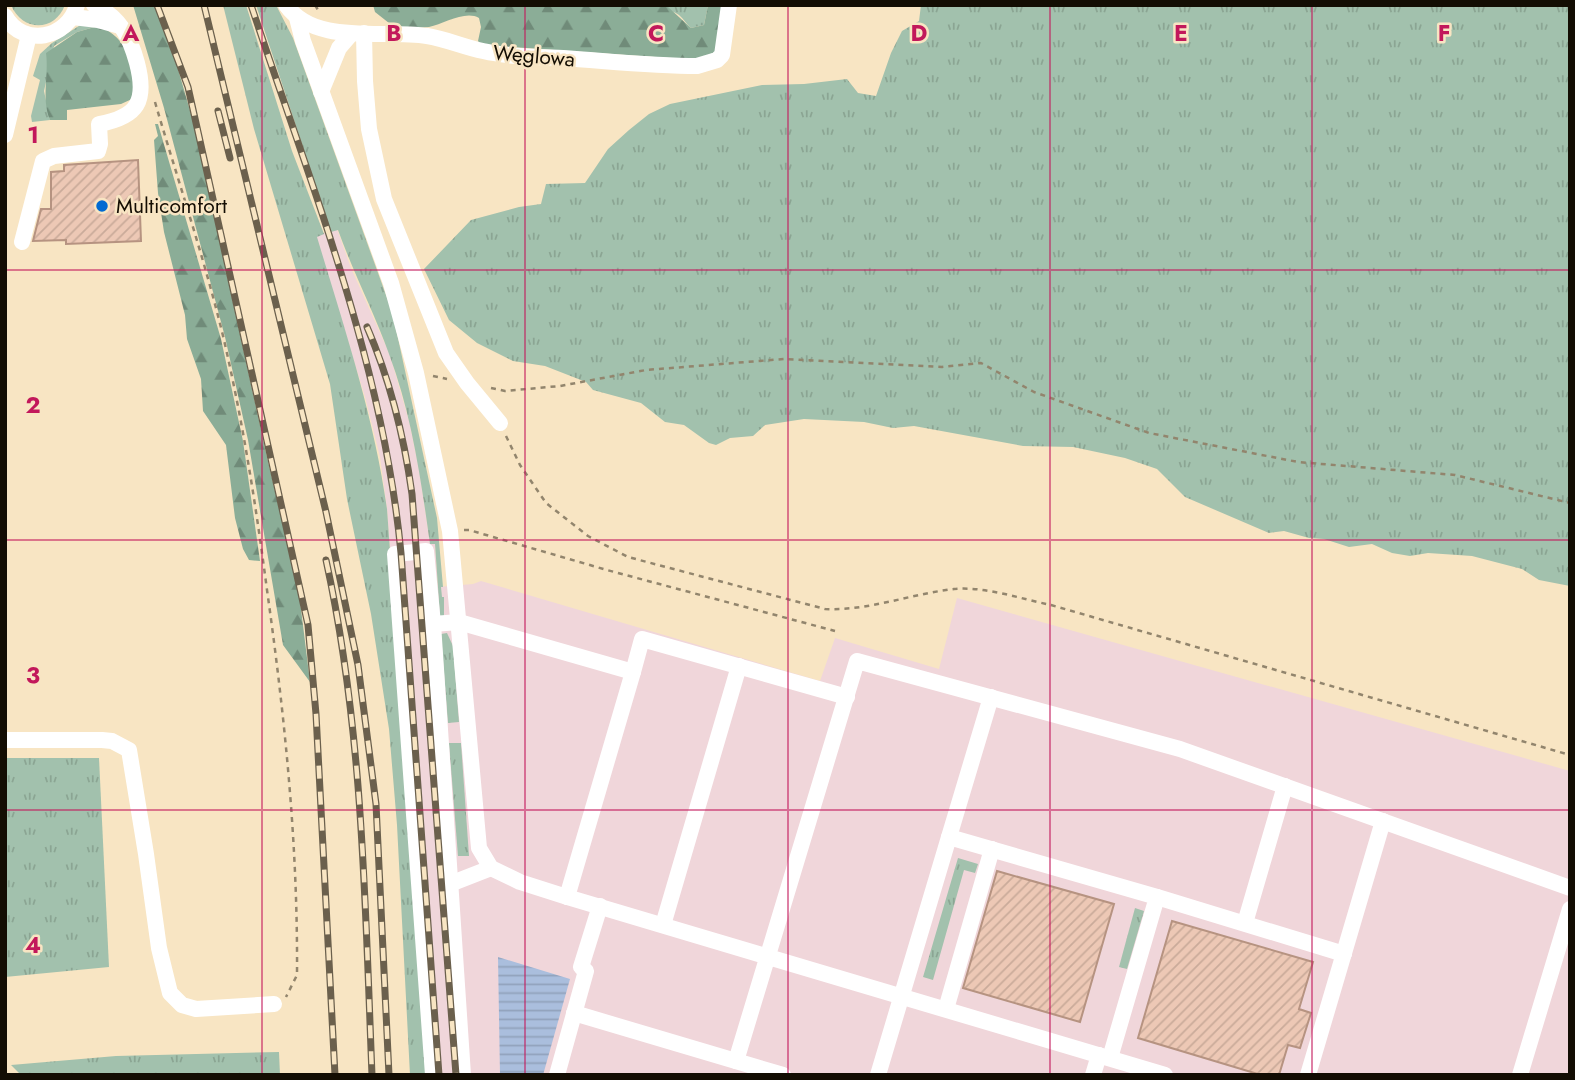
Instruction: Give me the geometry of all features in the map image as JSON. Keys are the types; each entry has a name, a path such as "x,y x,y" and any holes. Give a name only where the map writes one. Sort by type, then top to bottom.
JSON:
{"street":[{"path":"22,242 43,161 54,156 98,152 99,124 128,114 140,100 141,79 132,44 113,15 94,5"},
{"path":"286,5 297,18 321,92 391,282 416,373 450,531 479,848 491,868 520,882 567,897 1166,1075"},
{"name":"Węglowa","path":"297,18 314,27 357,34 402,33 430,36 483,51 515,55 697,66 717,60 722,55 729,5"},
{"path":"5,16 15,28 29,35 43,36 61,30 75,11 122,26"},
{"path":"321,92 339,48 357,34 369,128 384,199 446,353 500,423"},
{"path":"5,135 29,35"},
{"path":"433,1075 395,554 426,551 463,1075"},
{"path":"433,624 459,622 633,672"},
{"path":"567,897 642,639 847,697"},
{"path":"737,1061 857,661 1180,749 1570,888"},
{"path":"663,925 739,666"},
{"path":"878,1075 991,697"},
{"path":"440,732 469,731"},
{"path":"5,740 102,740 112,741 129,750 159,948 170,993 182,1005 196,1009 274,1004"},
{"path":"1245,923 1286,786"},
{"path":"1308,1075 1384,821"},
{"path":"949,837 1344,954"},
{"path":"946,1009 992,849"},
{"path":"450,884 491,868"},
{"path":"1093,1075 1104,1056 1157,897"},
{"path":"556,1075 586,971 581,967 600,906"},
{"path":"1520,1075 1570,909"},
{"path":"574,1013 783,1075"}],"path":[{"path":"153,96 223,338 246,442 275,647 293,818 297,975 286,997 274,1004"},
{"path":"416,373 505,391 559,387 646,370 784,359 942,367 981,363 1034,392 1149,433 1298,462 1455,475 1570,503"},
{"path":"500,423 520,466 546,503 588,536 628,557 825,609 849,610 956,589 991,592 1063,609 1570,755"},
{"path":"450,531 469,530 835,631"}],"shaded area":[{"path":"337,229 351,268 390,355 409,421 430,543 435,543 438,587 481,581 820,681 835,638 939,669 957,598 1570,771 1570,1075 428,1075 387,509 380,457 365,397 316,236"}],"green space":[{"path":"11,5 65,5 54,20 38,25 23,20"},
{"path":"133,5 154,5 176,62 193,121 299,593 310,682 283,645 248,440 225,337 164,108"},
{"path":"223,5 246,5 292,151 324,234 317,237 357,372 381,474 387,509 428,1075 410,1075 397,825 389,729 371,614 347,499 330,384 254,129"},
{"path":"256,5 276,5 293,38 390,306 437,518 444,617 440,616 435,544 430,544 415,448 397,377 338,230 331,232"},
{"path":"373,5 668,7 691,28 704,25 708,5 723,5 715,52 698,60 481,45 478,41 481,27 479,18 461,17 429,27 394,27 375,12"},
{"path":"590,5 708,5 704,25 691,28 672,11"},
{"path":"921,5 1570,5 1570,586 1539,580 1522,569 1472,556 1428,553 1410,556 1392,553 1372,544 1349,547 1284,531 1269,533 1185,497 1157,469 1125,458 1073,447 1023,446 914,426 893,428 864,422 804,419 765,425 753,436 730,438 716,445 684,425 665,422 641,403 593,390 586,382 545,366 513,361 477,343 449,320 424,269 471,220 541,204 546,184 585,183 608,149 649,114 670,104 762,85 847,79 858,93 876,96 891,53 902,31 919,21"},
{"path":"82,24 98,26 77,32 54,46 44,91 50,120 32,122 31,116 40,80 33,76 40,54"},
{"path":"98,26 117,38 129,55 134,76 132,99 121,104 67,110 67,120 50,120 46,103 46,53 77,32"},
{"path":"155,124 158,124 221,339 243,441 260,561 249,560 243,549 235,518 226,445 203,411 201,379 187,339 185,315 164,232 158,193 154,140 158,136"},
{"path":"447,633 453,646 459,722 448,723 441,634"},
{"path":"449,743 461,743 469,856 458,856"},
{"path":"5,758 99,758 109,967 5,977"},
{"path":"958,858 978,864 975,873 964,870 933,980 923,977"},
{"path":"1135,908 1144,911 1127,969 1119,967"},
{"path":"279,1052 280,1075 21,1075 11,1065 116,1056"}],"water":[{"path":"498,957 570,979 543,1075 500,1075"}],"building":[{"name":"Multicomfort","path":"138,160 141,241 66,244 66,240 33,241 41,209 51,209 51,172 64,171 64,165"},
{"path":"997,871 1114,904 1080,1022 963,988"},
{"path":"1172,921 1313,962 1299,1009 1311,1013 1300,1048 1288,1045 1279,1075 1261,1075 1138,1038"}],"railway":[{"path":"157,5 188,87 308,625 316,714 335,1075"},
{"path":"204,5 326,512 358,665 376,804 389,1075"},
{"path":"251,5 342,275 378,413 392,482 401,553 439,1075"},
{"path":"218,111 230,158"},
{"path":"367,327 383,367 395,409 412,494 456,1075"},
{"path":"326,560 348,687 355,752 364,881 372,1075"}],"place":[{"name":"Multicomfort","path":"102,206"}]}
